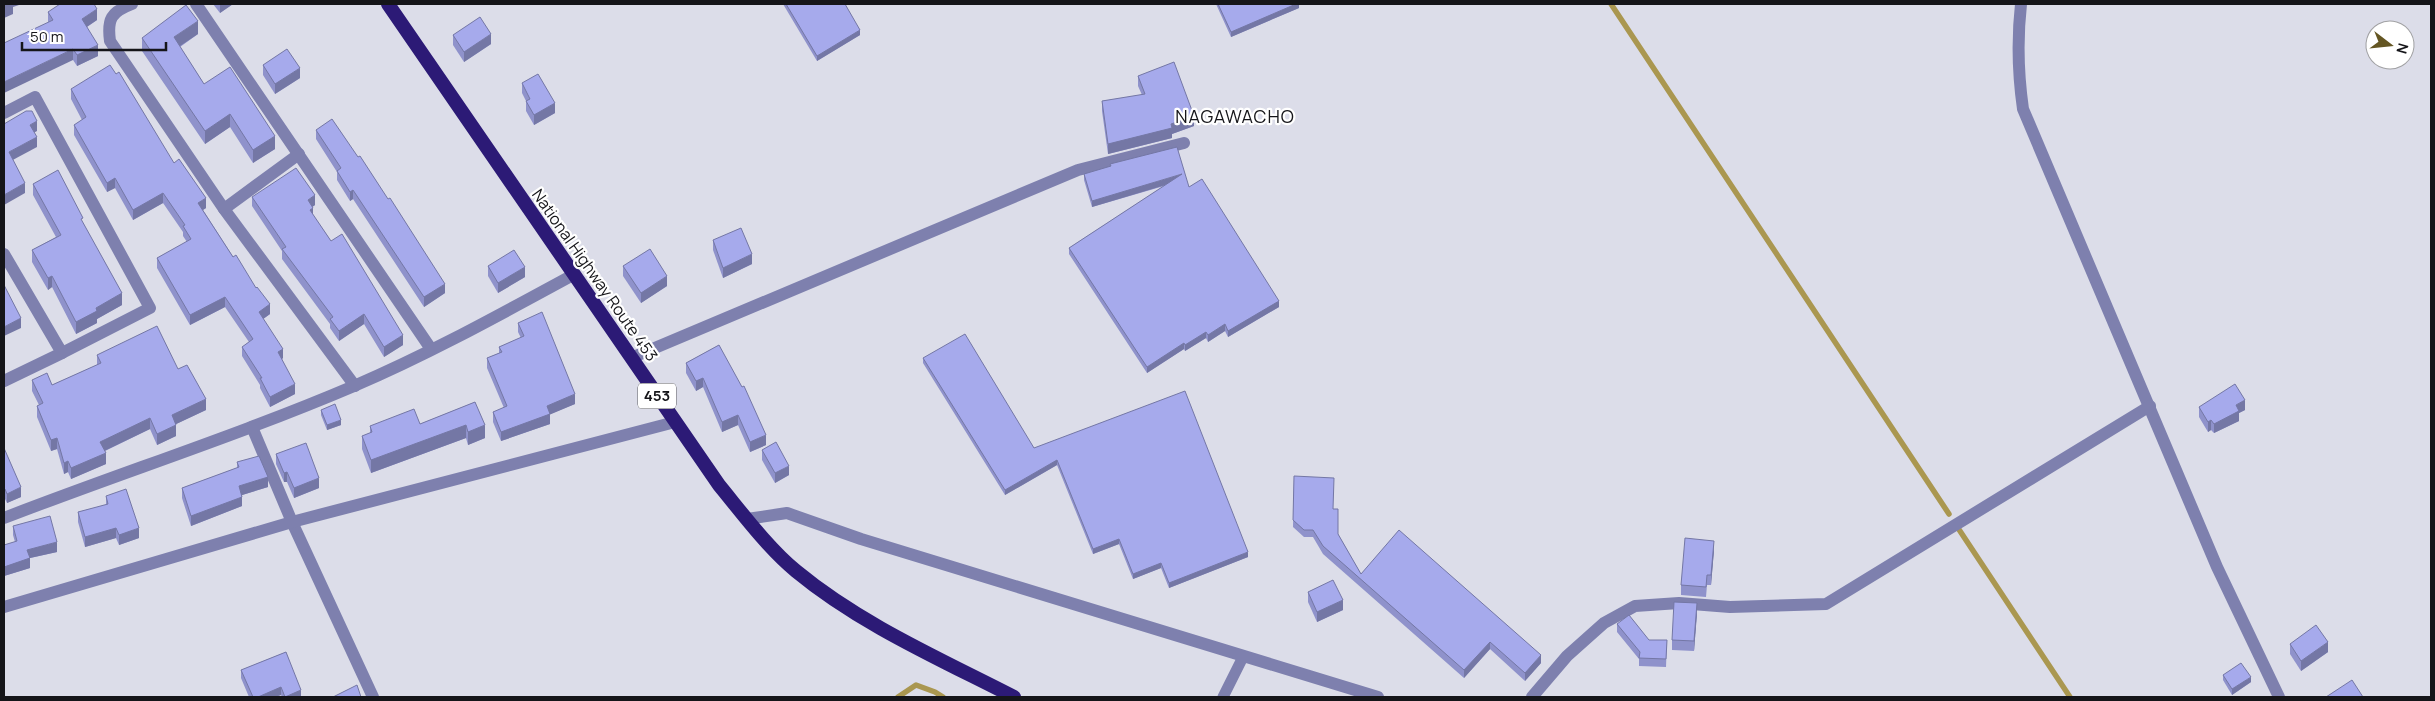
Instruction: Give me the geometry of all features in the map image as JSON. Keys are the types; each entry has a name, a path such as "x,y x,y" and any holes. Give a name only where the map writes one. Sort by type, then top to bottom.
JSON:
{"highway":[{"name":"National Highway Route 453","path":"388,4 675,422 719,485 747,519 794,570 849,610 1014,697"}],"street":[{"path":"132,4 117,10 108,25 110,41 224,209 355,386"},
{"path":"196,4 431,349"},
{"path":"2021,4 2018,32 2018,77 2023,109 2217,567 2279,697"},
{"path":"4,114 35,97 150,308 4,381"},
{"path":"631,358 1078,170 1184,142"},
{"path":"224,209 299,154"},
{"path":"4,254 62,353"},
{"path":"4,518 252,427 355,386 488,322 573,275"},
{"path":"1532,697 1567,656 1604,623 1635,606 1679,603 1730,607 1826,604 2150,406"},
{"path":"4,607 292,522 675,422"},
{"path":"252,427 292,522 372,697"},
{"path":"747,519 787,513 870,542 1378,697"}],"lane":[{"path":"1223,697 1243,657"}],"building":[{"path":"60,4 94,4 97,9 82,19 98,45 77,55 73,49 4,82 4,43 53,20 48,12"},
{"path":"786,4 845,4 860,30 817,56"},
{"path":"1218,4 1296,4 1231,32"},
{"path":"186,5 198,21 174,37 204,84 230,67 275,136 253,150 230,114 205,131 142,38"},
{"path":"480,17 491,34 464,52 453,35"},
{"path":"287,49 300,68 275,84 263,65"},
{"path":"1174,62 1194,116 1171,124 1172,128 1108,144 1102,101 1145,94 1138,76"},
{"path":"110,65 116,74 119,72 174,163 179,159 206,198 198,203 233,257 236,255 256,288 270,304 259,312 283,349 278,352 295,384 270,397 260,378 262,378 242,347 253,339 225,297 190,315 157,258 191,239 183,226 185,225 163,193 133,210 115,178 107,183 74,125 86,117 71,89"},
{"path":"538,74 555,103 534,115 526,101 530,99 522,83"},
{"path":"26,111 32,111 37,121 30,125 37,137 9,152 25,183 4,195 4,124"},
{"path":"332,119 358,157 360,156 388,199 390,198 445,284 424,297 353,190 350,192 337,171 341,168 316,130"},
{"path":"1177,147 1189,187 1202,179 1279,301 1228,331 1225,324 1208,335 1206,332 1185,345 1184,343 1147,367 1069,248 1182,174 1092,201 1084,174 1111,166 1110,164"},
{"path":"296,168 315,195 308,200 313,208 310,210 331,241 342,234 403,335 384,347 364,314 339,331 330,319 333,317 282,249 286,247 252,197"},
{"path":"58,170 83,218 81,219 122,293 96,308 97,311 76,322 52,276 48,278 32,250 61,235 33,184"},
{"path":"741,228 752,254 723,268 713,240"},
{"path":"650,249 667,276 641,293 623,266"},
{"path":"514,250 525,267 498,283 488,266"},
{"path":"4,285 21,318 4,327"},
{"path":"542,312 575,394 547,406 550,414 501,432 493,412 507,406 487,358 502,352 499,347 524,336 518,323"},
{"path":"157,326 178,369 187,365 206,399 172,415 176,425 157,434 150,418 100,442 106,453 71,468 68,461 64,463 57,438 51,440 37,406 43,403 32,380 47,373 52,385 101,363 97,355"},
{"path":"965,334 1034,448 1185,391 1248,552 1169,583 1161,563 1133,574 1119,539 1093,549 1057,460 1005,490 923,358"},
{"path":"719,345 742,387 744,386 766,435 750,442 738,415 722,422 703,378 696,381 686,363"},
{"path":"2235,384 2245,400 2236,405 2239,411 2214,424 2211,420 2208,422 2199,407"},
{"path":"475,402 485,425 468,432 466,425 371,460 362,436 372,432 370,426 414,409 420,424"},
{"path":"335,404 341,420 327,425 321,410"},
{"path":"776,442 789,466 775,473 762,450"},
{"path":"306,443 319,478 294,488 287,472 284,473 276,454"},
{"path":"4,448 21,487 7,494 4,489"},
{"path":"259,456 268,477 239,486 242,497 191,516 182,488 239,467 237,462"},
{"path":"1294,476 1334,478 1333,509 1338,509 1338,534 1361,574 1399,530 1541,655 1525,673 1490,642 1464,670 1323,546 1313,530 1304,530 1293,520"},
{"path":"126,489 139,528 119,535 116,528 85,537 78,512 108,504 106,496"},
{"path":"50,516 57,542 27,550 30,558 4,567 4,545 17,541 13,526"},
{"path":"1685,538 1714,541 1711,575 1707,575 1706,587 1681,585"},
{"path":"1333,580 1343,600 1317,612 1308,592"},
{"path":"1674,602 1697,603 1694,641 1672,640"},
{"path":"1629,615 1649,640 1667,640 1666,659 1639,658 1640,652 1617,624"},
{"path":"2316,625 2328,642 2301,661 2290,644"},
{"path":"286,652 301,690 285,697 281,687 258,697 253,697 241,670"},
{"path":"2241,663 2251,677 2232,689 2223,675"},
{"path":"2352,680 2363,697 2326,697"},
{"path":"357,685 361,697 333,697"}],"waterway":[{"path":"1611,4 1949,514"},
{"path":"1958,528 2070,697"},
{"path":"898,697 916,685 943,697"}],"district":[{"name":"NAGAWACHO","path":"1235,117"}]}
